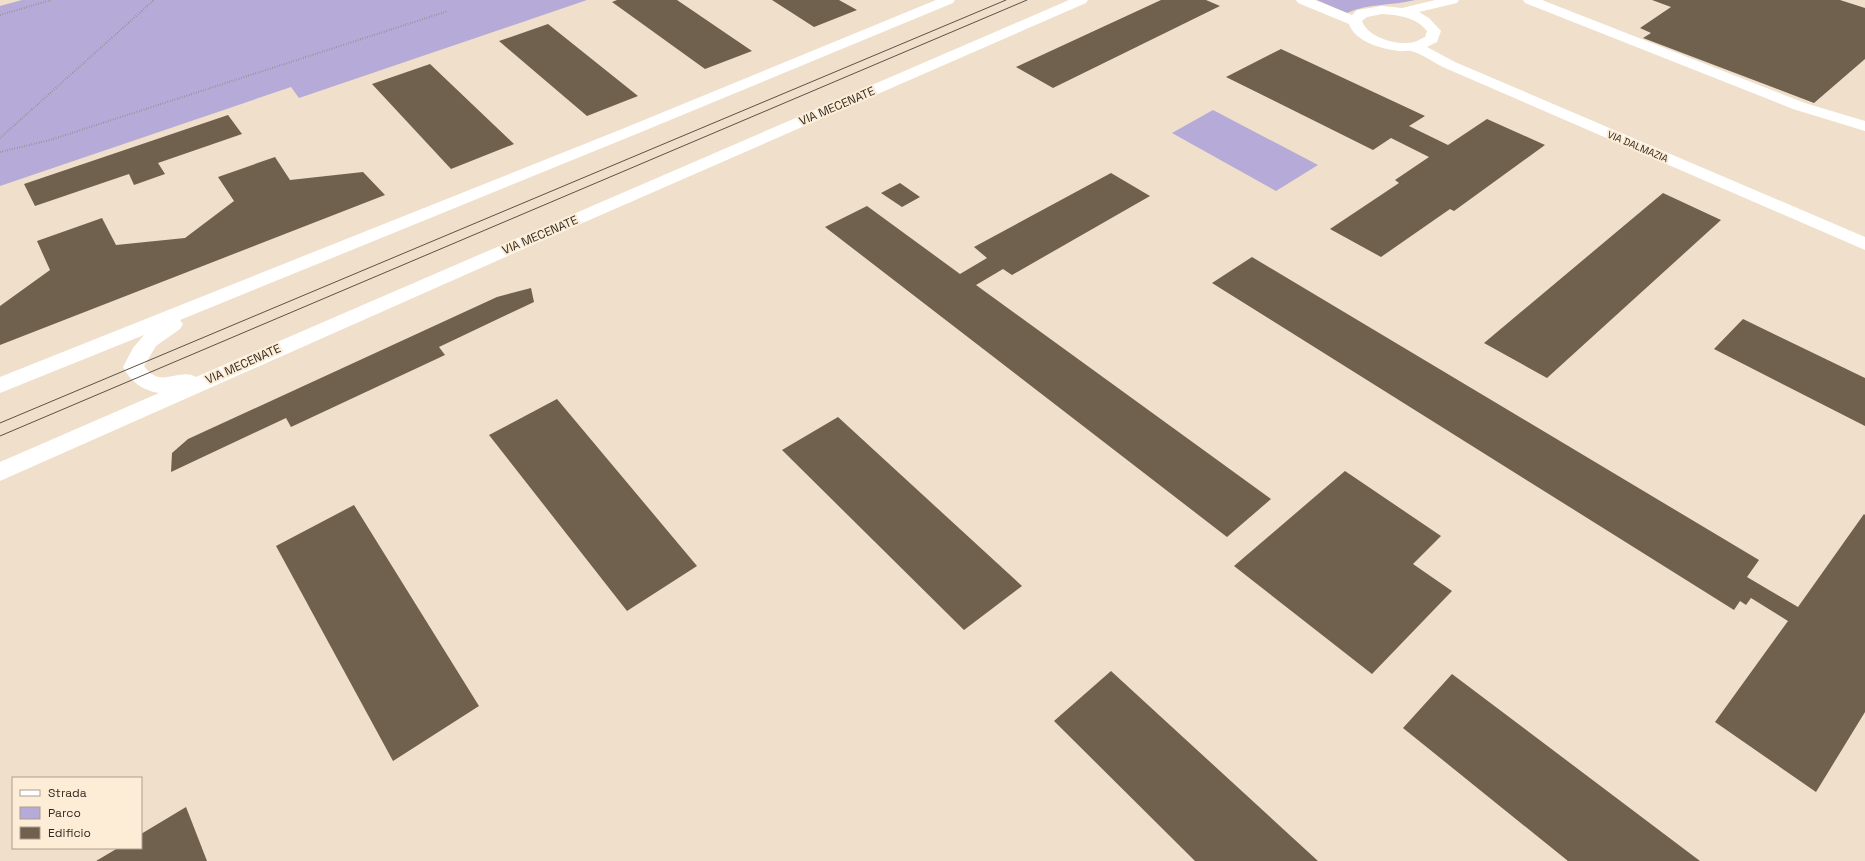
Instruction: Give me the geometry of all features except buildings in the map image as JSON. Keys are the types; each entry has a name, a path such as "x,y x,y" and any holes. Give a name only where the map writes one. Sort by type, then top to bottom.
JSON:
{"main road":[{"path":"0,385 948,0"},
{"name":"VIA MECENATE","path":"0,472 81,438 251,360 1081,0"},
{"path":"1303,0 1355,21"},
{"path":"1530,0 1799,106 1865,126"},
{"path":"1402,12 1458,2"},
{"path":"1440,20 1420,18 1402,12 1382,10 1369,11 1359,15 1355,21 1355,26 1358,31 1371,40 1391,46 1412,46 1424,44 1432,39 1440,20 1458,2"},
{"name":"VIA DALMAZIA","path":"1412,46 1450,65 1865,244"},
{"path":"219,297 156,334 140,352 133,367 139,377 152,385 176,385 251,360"}],"path":[{"path":"0,15 51,0"},
{"path":"0,138 154,0"},
{"path":"0,152 50,140 448,10"}],"green space":[{"path":"22,0 587,0 299,98 291,87 0,186 0,6"},
{"path":"1317,0 1415,0 1372,6 1347,13"},
{"path":"1213,110 1318,165 1276,191 1172,133"}],"tram line":[{"path":"0,423 1006,0"},
{"path":"0,436 1027,0"}]}
